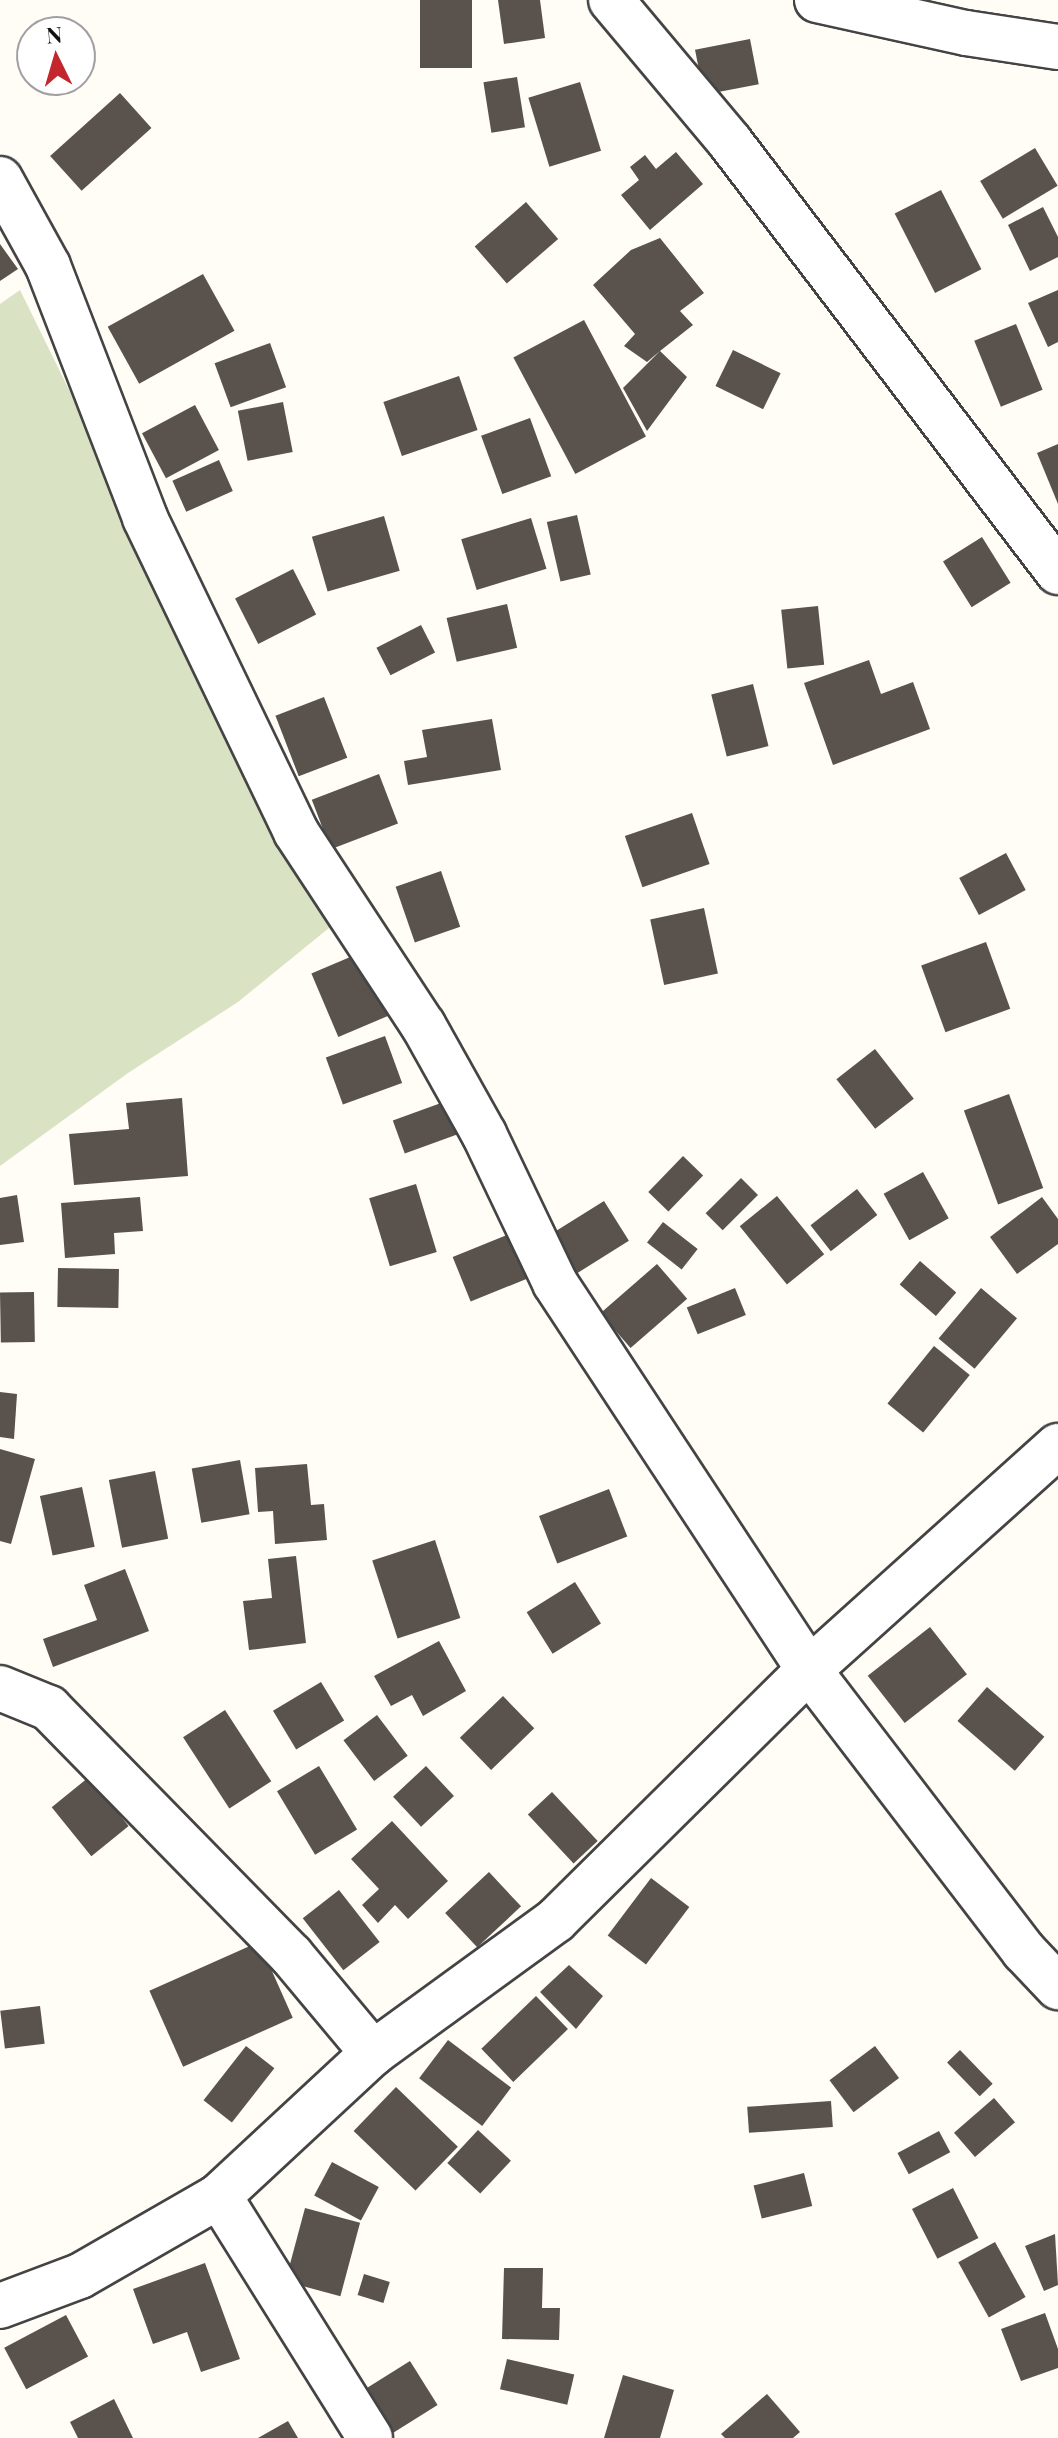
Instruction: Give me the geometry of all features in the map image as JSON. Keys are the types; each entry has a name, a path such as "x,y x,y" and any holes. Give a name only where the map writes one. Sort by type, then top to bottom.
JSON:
{"street":[{"path":"611,0 730,142 1058,572"},
{"path":"817,0 967,17 1058,47"},
{"path":"0,179 48,266 145,518 296,832 423,1025 484,1134 555,1283 809,1670 1024,1951 1058,1987"},
{"path":"0,2306 80,2276 219,2196 373,2053 556,1920 809,1670 1058,1446"},
{"path":"0,1688 49,1708 291,1955 373,2053"},
{"path":"219,2196 370,2438"}],"green space":[{"path":"20,290 290,840 340,919 238,1002 128,1073 0,1166 0,304"}],"building":[{"path":"420,0 472,0 472,68 420,68"},
{"path":"498,0 540,0 545,38 504,44"},
{"path":"750,39 759,84 704,95 695,50"},
{"path":"517,77 525,127 491,133 483,82"},
{"path":"580,82 601,151 549,167 528,98"},
{"path":"120,93 151,128 82,191 50,156"},
{"path":"1035,148 1058,186 1003,219 980,181"},
{"path":"676,152 703,184 650,230 621,195 639,180 630,167 645,155 656,169"},
{"path":"941,190 981,269 935,293 895,214"},
{"path":"526,202 558,239 507,284 475,247"},
{"path":"1043,207 1058,237 1058,257 1030,271 1008,225"},
{"path":"660,238 704,293 680,311 693,325 647,362 624,346 635,334 593,285 631,250"},
{"path":"0,244 18,269 0,281"},
{"path":"203,274 235,331 139,384 108,327"},
{"path":"1058,290 1058,342 1048,347 1028,303"},
{"path":"584,320 646,437 575,474 513,358"},
{"path":"1016,324 1043,390 1001,407 974,341"},
{"path":"270,343 286,387 231,407 215,363"},
{"path":"733,350 781,373 763,409 715,386"},
{"path":"660,351 687,377 647,431 623,388"},
{"path":"459,376 478,430 402,456 383,402"},
{"path":"283,402 293,452 248,461 238,411"},
{"path":"195,405 219,450 166,478 142,433"},
{"path":"530,418 551,476 502,494 481,436"},
{"path":"1058,444 1058,504 1037,453"},
{"path":"219,460 233,491 186,512 172,481"},
{"path":"577,515 591,574 561,581 547,522"},
{"path":"384,516 400,571 328,591 312,537"},
{"path":"531,518 546,569 477,590 461,539"},
{"path":"982,537 1011,583 972,607 943,561"},
{"path":"293,569 316,614 258,644 235,599"},
{"path":"507,604 517,648 457,662 447,618"},
{"path":"818,606 824,665 787,669 781,610"},
{"path":"421,625 435,653 391,675 376,648"},
{"path":"869,660 881,694 913,682 930,729 833,765 804,683"},
{"path":"753,684 768,746 727,757 711,694"},
{"path":"324,697 347,758 299,776 275,716"},
{"path":"492,719 501,770 408,785 404,761 427,757 422,730"},
{"path":"379,774 398,823 331,849 312,800"},
{"path":"692,813 710,864 642,887 625,836"},
{"path":"1006,853 1026,890 979,915 959,878"},
{"path":"441,871 460,927 415,942 396,887"},
{"path":"704,908 718,974 664,985 650,919"},
{"path":"986,942 1010,1009 945,1032 921,966"},
{"path":"362,952 389,1016 338,1037 311,973"},
{"path":"385,1036 402,1083 343,1105 326,1058"},
{"path":"875,1049 914,1099 875,1129 836,1079"},
{"path":"1009,1094 1043,1188 998,1204 964,1110"},
{"path":"182,1098 188,1176 74,1185 69,1134 129,1129 126,1103"},
{"path":"452,1099 464,1132 405,1153 393,1121"},
{"path":"683,1156 703,1175 668,1211 648,1192"},
{"path":"923,1172 949,1218 909,1240 884,1194"},
{"path":"741,1178 758,1195 723,1230 706,1213"},
{"path":"416,1184 437,1252 390,1266 369,1198"},
{"path":"857,1189 877,1215 831,1251 811,1225"},
{"path":"17,1195 24,1242 0,1245 0,1198"},
{"path":"777,1196 824,1254 787,1284 740,1226"},
{"path":"140,1197 143,1231 114,1233 115,1254 65,1258 61,1203"},
{"path":"1042,1197 1058,1219 1058,1244 1017,1274 990,1237"},
{"path":"604,1201 629,1241 571,1277 546,1237"},
{"path":"663,1222 698,1249 682,1270 647,1242"},
{"path":"512,1233 530,1278 471,1301 453,1257"},
{"path":"920,1261 956,1292 936,1316 900,1284"},
{"path":"657,1264 687,1299 631,1348 600,1313"},
{"path":"58,1268 119,1269 118,1308 57,1307"},
{"path":"735,1288 746,1315 698,1334 687,1307"},
{"path":"981,1288 1017,1318 975,1369 939,1339"},
{"path":"34,1292 35,1342 1,1343 0,1293"},
{"path":"934,1346 970,1375 923,1432 887,1404"},
{"path":"0,1392 17,1394 14,1439 0,1437"},
{"path":"0,1449 35,1459 11,1544 0,1541"},
{"path":"240,1460 250,1514 201,1523 192,1469"},
{"path":"307,1464 311,1505 324,1504 327,1540 275,1544 273,1511 258,1512 255,1468"},
{"path":"155,1471 168,1539 122,1548 109,1480"},
{"path":"82,1487 95,1547 53,1556 40,1496"},
{"path":"609,1489 627,1537 557,1563 539,1516"},
{"path":"435,1540 460,1618 398,1638 372,1560"},
{"path":"296,1556 306,1643 249,1650 243,1601 272,1598 268,1559"},
{"path":"125,1569 149,1631 53,1667 43,1639 97,1620 84,1585"},
{"path":"575,1582 601,1624 553,1654 527,1612"},
{"path":"930,1627 967,1674 905,1723 868,1676"},
{"path":"439,1641 466,1691 423,1716 412,1695 391,1706 374,1676"},
{"path":"321,1682 344,1721 296,1749 273,1711"},
{"path":"987,1687 1044,1737 1015,1771 957,1721"},
{"path":"503,1696 534,1728 491,1770 460,1738"},
{"path":"225,1710 271,1781 229,1809 183,1737"},
{"path":"377,1715 408,1756 374,1781 343,1740"},
{"path":"319,1766 357,1829 315,1855 277,1791"},
{"path":"426,1766 454,1796 421,1827 393,1797"},
{"path":"89,1777 129,1826 91,1856 52,1807"},
{"path":"552,1792 598,1841 574,1864 528,1815"},
{"path":"392,1821 448,1881 408,1919 395,1905 378,1923 362,1905 379,1889 351,1859"},
{"path":"489,1872 521,1906 477,1947 445,1913"},
{"path":"651,1878 689,1907 646,1964 608,1936"},
{"path":"339,1890 380,1942 343,1970 303,1918"},
{"path":"259,1942 293,2018 183,2067 149,1991"},
{"path":"569,1965 603,1996 576,2029 540,1992"},
{"path":"536,1996 568,2029 513,2082 481,2049"},
{"path":"40,2006 45,2044 5,2049 0,2011"},
{"path":"448,2040 511,2088 482,2126 419,2078"},
{"path":"246,2046 274,2068 232,2123 204,2100"},
{"path":"875,2046 899,2078 854,2112 829,2080"},
{"path":"960,2050 993,2084 980,2096 947,2063"},
{"path":"396,2087 458,2147 415,2191 354,2131"},
{"path":"994,2098 1015,2122 975,2157 954,2133"},
{"path":"831,2101 833,2127 749,2133 747,2107"},
{"path":"478,2130 511,2161 480,2194 447,2163"},
{"path":"939,2131 950,2152 909,2174 898,2153"},
{"path":"332,2162 379,2187 361,2220 314,2196"},
{"path":"804,2173 812,2206 762,2219 754,2186"},
{"path":"953,2188 978,2238 937,2259 912,2209"},
{"path":"305,2208 360,2223 340,2296 285,2281"},
{"path":"1055,2234 1058,2285 1044,2291 1025,2246"},
{"path":"995,2242 1026,2297 989,2317 958,2262"},
{"path":"205,2263 240,2359 201,2372 187,2332 153,2344 133,2289"},
{"path":"504,2268 543,2268 542,2308 560,2308 559,2340 502,2339"},
{"path":"364,2274 390,2282 383,2303 358,2295"},
{"path":"1045,2313 1058,2349 1058,2368 1021,2381 1001,2329"},
{"path":"66,2315 88,2356 26,2389 4,2348"},
{"path":"507,2359 574,2375 567,2405 500,2389"},
{"path":"410,2361 438,2405 383,2438 356,2395"},
{"path":"623,2375 674,2390 660,2438 604,2438"},
{"path":"767,2394 800,2432 793,2438 725,2438 721,2434"},
{"path":"114,2399 133,2438 78,2438 70,2422"},
{"path":"288,2421 298,2438 258,2438"}]}
